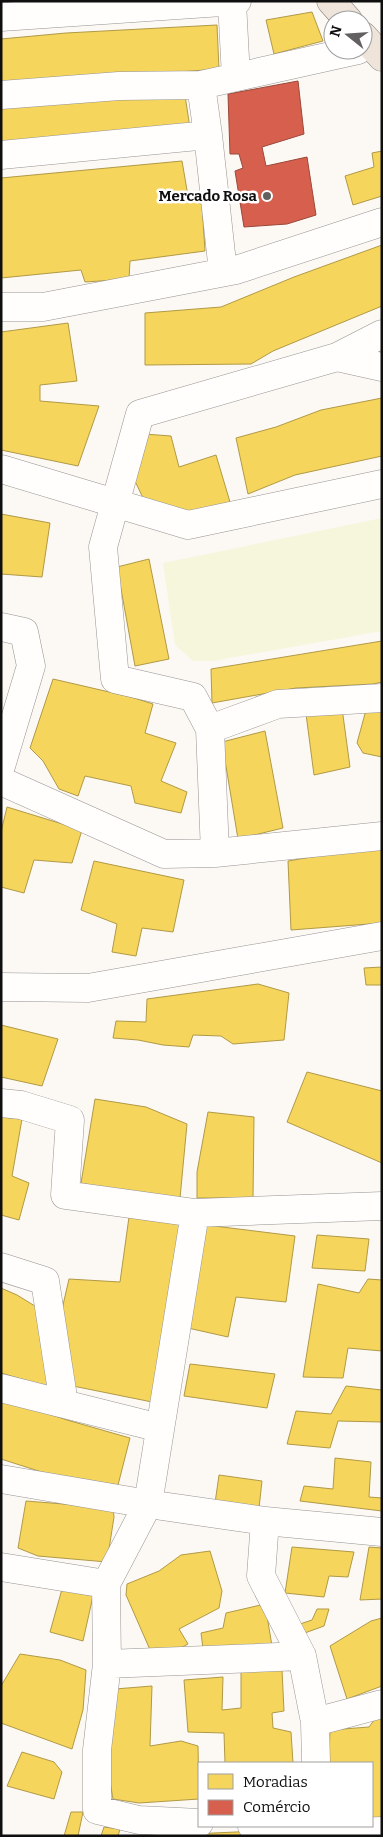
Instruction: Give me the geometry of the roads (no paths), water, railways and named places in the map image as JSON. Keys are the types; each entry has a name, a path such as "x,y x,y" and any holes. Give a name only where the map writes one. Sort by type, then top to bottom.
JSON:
{"street":[{"path":"1,17 237,1"},
{"path":"232,2 236,77"},
{"path":"1,95 119,86 202,85 323,58"},
{"path":"202,85 223,272"},
{"path":"1,156 208,134"},
{"path":"1,307 43,307 236,270 382,222"},
{"path":"215,853 210,729 194,697 115,679 103,547 140,414 337,357 382,334"},
{"path":"337,357 382,367"},
{"path":"1,470 188,525 382,484"},
{"path":"1,627 24,632 31,666 1,766"},
{"path":"210,729 278,704 382,698"},
{"path":"1,781 164,854 215,853 382,836"},
{"path":"1,986 88,988 382,936"},
{"path":"1,1103 21,1105 70,1120 65,1195 195,1213 382,1206"},
{"path":"195,1213 148,1504 106,1584 107,1664 96,1750 97,1810 139,1820 198,1823"},
{"path":"1,1267 45,1281 64,1404"},
{"path":"1,1388 160,1428"},
{"path":"1,1479 148,1504 265,1521 382,1532"},
{"path":"265,1521 261,1576 302,1656 315,1722 316,1762"},
{"path":"1,1566 106,1584"},
{"path":"107,1664 302,1656"},
{"path":"315,1722 382,1704"},
{"path":"273,1827 299,1834 318,1830 382,1831"}],"place":[{"name":"Mercado Rosa","path":"267,196"}]}
